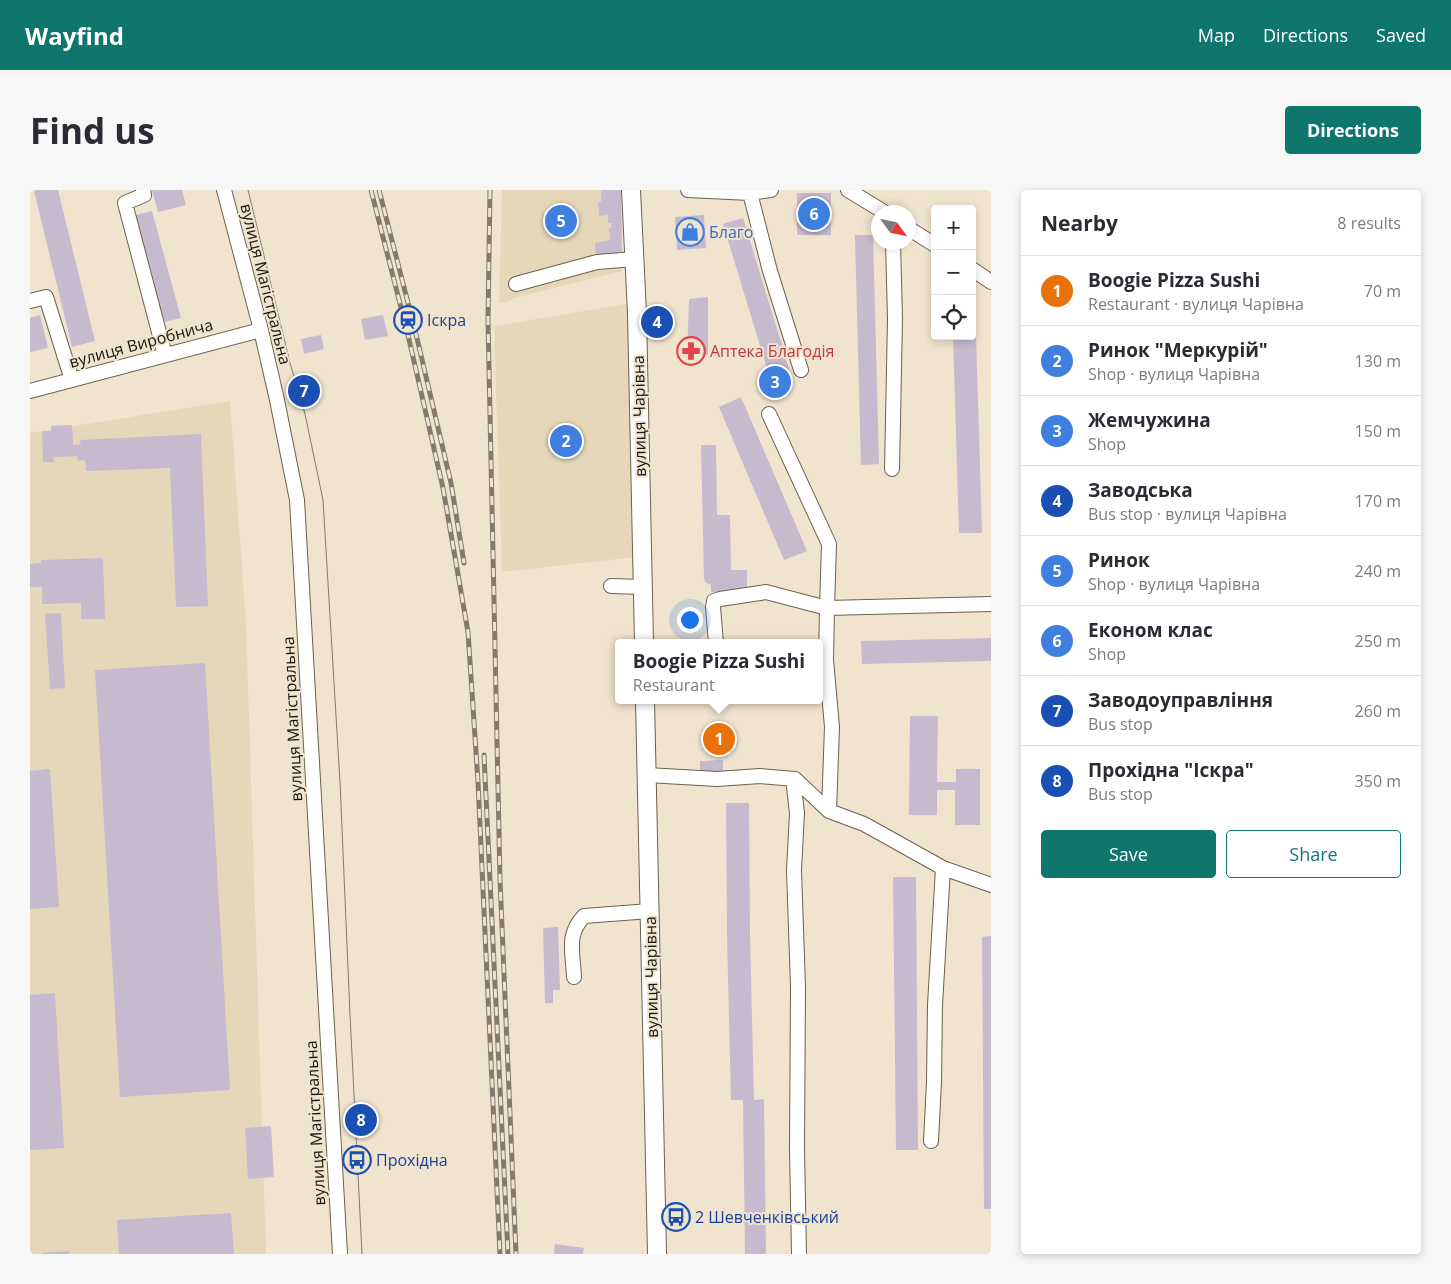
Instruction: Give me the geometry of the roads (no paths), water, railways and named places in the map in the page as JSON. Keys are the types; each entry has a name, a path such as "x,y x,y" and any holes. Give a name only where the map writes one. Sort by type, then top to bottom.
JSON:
{"main road":[{"name":"вулиця Чарівна","path":"631,190 638,332 644,639"},
{"name":"вулиця Чарівна","path":"645,704 657,1254"}],"street":[{"path":"143,190 144,195 124,203 164,355"},
{"name":"вулиця Магістральна","path":"224,190 261,330 297,500 340,1254"},
{"path":"631,190 636,190"},
{"path":"688,190 750,193 771,190"},
{"path":"848,190 873,205"},
{"path":"750,193 770,271 801,370"},
{"path":"916,233 931,242"},
{"path":"892,469 895,318 893,250"},
{"path":"516,284 597,262 635,259"},
{"path":"976,272 991,282"},
{"path":"30,301 46,297 72,380"},
{"name":"вулиця Виробнича","path":"30,391 261,330"},
{"path":"769,414 829,544 826,660 832,727 829,811"},
{"path":"611,586 643,587"},
{"path":"716,639 714,601 766,592 827,608 991,604"},
{"path":"647,775 717,779 760,776 795,779 829,811 864,824 943,868 991,885"},
{"path":"795,779 794,787 798,813 794,870 798,987 797,1149 799,1254"},
{"path":"931,1141 935,1005 943,868"},
{"path":"574,977 572,935 577,924 584,916 650,911"}],"tram line":[{"path":"248,190 290,363 305,414 323,500 340,782 362,1254"}],"railway":[{"path":"371,190 408,335 443,488 468,632 478,782 500,1254"},
{"path":"379,190 416,334 451,483 464,563"},
{"path":"490,190 488,321 500,880 516,1254"},
{"path":"484,755 508,1254"}],"place":[{"name":"Економ клас","path":"814,214"},
{"name":"Ринок","path":"561,221"},
{"name":"Благо","path":"690,232"},
{"name":"Іскра","path":"408,320"},
{"name":"Заводська","path":"657,322"},
{"name":"Аптека Благодія","path":"691,351"},
{"name":"Жемчужина","path":"775,382"},
{"name":"Заводоуправління","path":"304,391"},
{"name":"Ринок \"Меркурій\"","path":"566,441"},
{"name":"Boogie Pizza Sushi","path":"719,739"},
{"name":"Прохідна \"Іскра\"","path":"361,1120"},
{"name":"Прохідна","path":"357,1160"},
{"name":"2 Шевченківський","path":"676,1217"}]}
